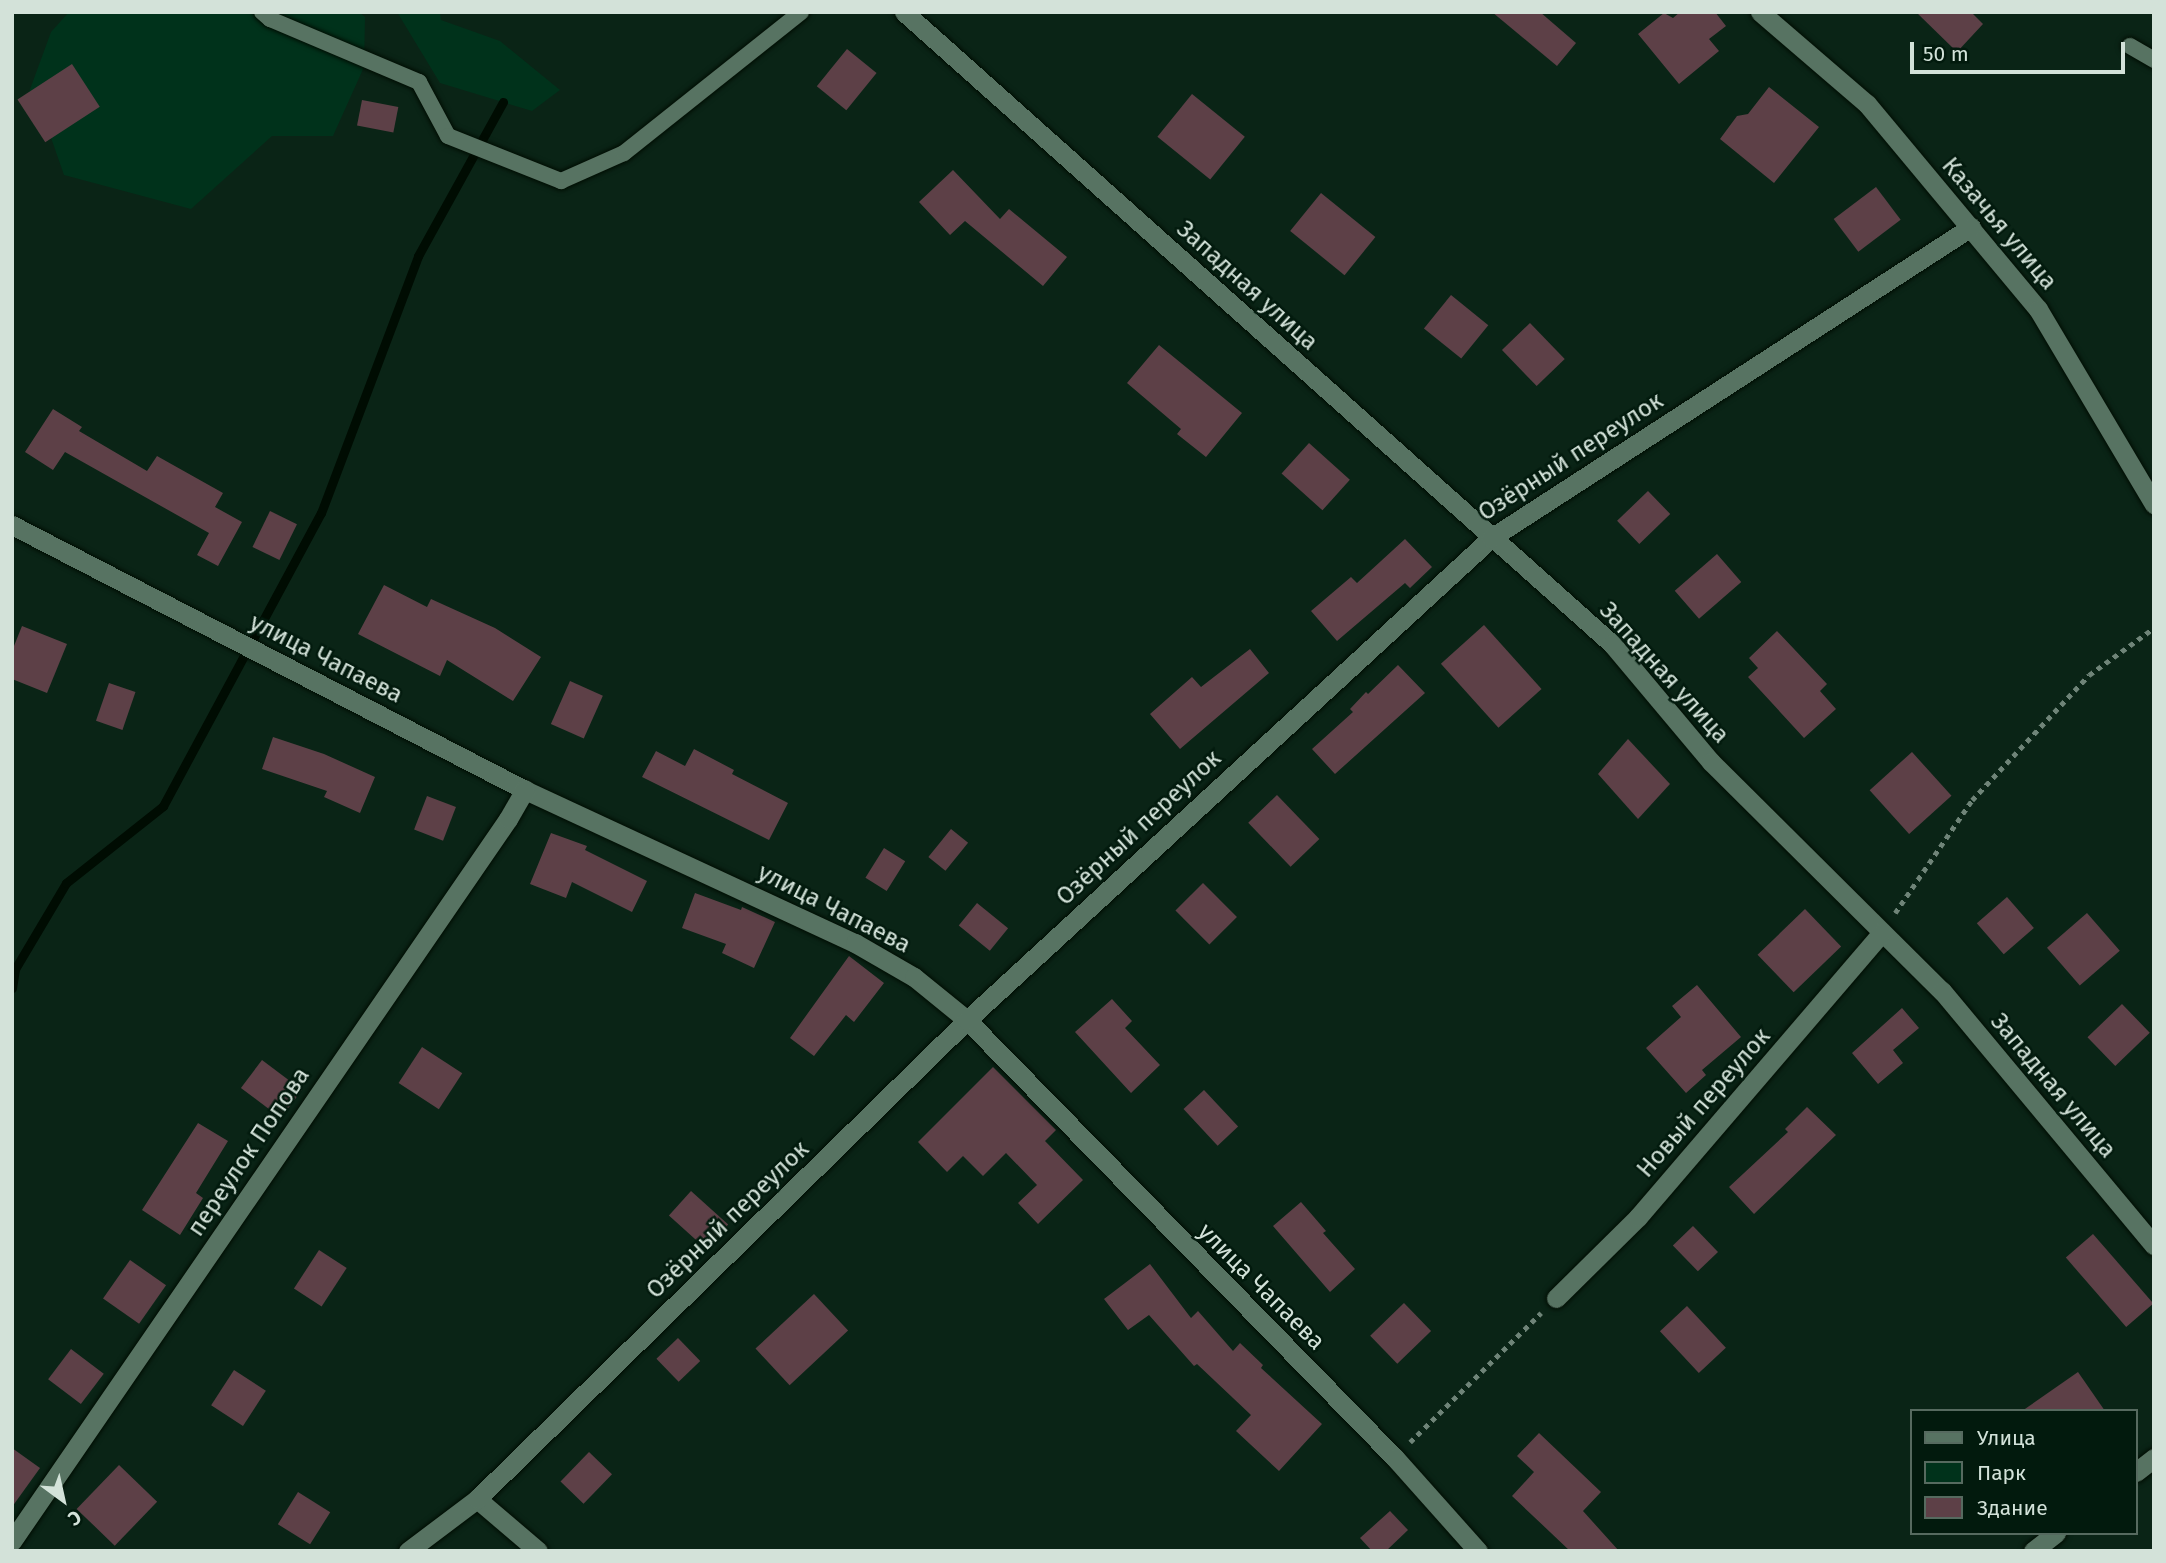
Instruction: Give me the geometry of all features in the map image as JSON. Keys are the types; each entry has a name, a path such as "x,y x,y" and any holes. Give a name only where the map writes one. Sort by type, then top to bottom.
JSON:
{"street":[{"name":"Западная улица","path":"904,12 1612,644 1711,762 1942,991 2154,1245"},
{"name":"Казачья улица","path":"1760,12 1867,104 2038,309 2154,505"},
{"name":"Озёрный переулок","path":"408,1551 477,1499 967,1020 1491,537 1971,227"},
{"name":"улица Чапаева","path":"12,525 525,790 855,943 914,977 967,1020 1395,1458 1478,1551"},
{"name":"переулок Попова","path":"12,1541 508,819 525,790"},
{"name":"Новый переулок","path":"1556,1298 1638,1217 1881,933"},
{"path":"2138,1470 2154,1458"},
{"path":"477,1499 538,1551"},
{"path":"2033,1551 2053,1535"}],"lane":[{"path":"262,12 270,19 419,82 448,136 561,181 624,153 801,12"},
{"path":"2130,46 2154,60"}],"path":[{"path":"1881,933 1972,800 2089,675 2154,628"},
{"path":"1395,1458 1556,1298"}],"green space":[{"path":"69,12 359,12 365,17 364,67 333,136 272,136 191,209 64,175 49,132 29,92 51,32"},
{"path":"397,12 440,12 441,20 500,41 560,90 532,111 440,83"}],"building":[{"path":"1492,12 1540,12 1576,43 1557,66"},
{"path":"1680,12 1715,12 1726,26 1709,39 1719,51 1679,84 1638,34 1664,13 1673,18"},
{"path":"1916,12 1971,12 1983,24 1957,52"},
{"path":"847,49 877,73 846,110 817,86"},
{"path":"72,64 100,107 45,142 17,99"},
{"path":"1769,87 1819,127 1774,183 1720,139 1737,116 1748,114"},
{"path":"1192,94 1245,137 1210,180 1157,137"},
{"path":"362,100 398,107 393,133 357,126"},
{"path":"953,170 1000,219 1009,209 1067,257 1043,286 965,221 950,235 919,202"},
{"path":"1876,187 1901,220 1858,252 1834,219"},
{"path":"1321,193 1375,237 1345,275 1290,231"},
{"path":"1451,295 1488,325 1461,359 1424,328"},
{"path":"1530,323 1565,359 1537,386 1502,350"},
{"path":"1159,345 1242,413 1206,457 1177,434 1181,429 1127,383"},
{"path":"53,409 82,427 79,431 147,471 157,456 223,493 215,507 242,522 218,566 197,555 209,533 65,452 53,470 25,452"},
{"path":"1309,443 1350,480 1322,510 1282,473"},
{"path":"1648,491 1670,514 1639,544 1617,521"},
{"path":"270,511 297,524 279,560 252,547"},
{"path":"1405,539 1432,567 1410,588 1405,583 1337,641 1311,611 1351,577 1357,583"},
{"path":"1717,554 1741,582 1699,619 1675,591"},
{"path":"384,585 427,607 431,599 495,628 541,657 513,701 447,660 440,676 358,634"},
{"path":"1484,625 1542,689 1498,728 1441,664"},
{"path":"22,626 67,644 47,693 12,679 12,651"},
{"path":"1777,631 1827,684 1820,691 1836,709 1804,738 1748,677 1758,668 1749,658"},
{"path":"1250,649 1269,673 1180,749 1150,714 1192,677 1201,687"},
{"path":"1398,665 1425,693 1335,774 1312,749 1353,712 1350,709 1366,692 1368,694"},
{"path":"570,681 603,696 584,739 551,724"},
{"path":"109,683 135,692 122,730 96,721"},
{"path":"273,737 324,754 375,777 360,813 324,797 327,791 262,769"},
{"path":"1628,739 1670,784 1638,819 1598,774"},
{"path":"694,749 734,770 732,774 788,803 769,840 642,777 656,751 685,766"},
{"path":"1912,752 1951,796 1909,834 1870,790"},
{"path":"1277,795 1319,839 1291,867 1248,823"},
{"path":"427,796 456,807 443,841 414,830"},
{"path":"951,829 968,843 945,871 928,857"},
{"path":"551,833 587,846 585,850 647,881 632,912 572,882 566,898 530,884"},
{"path":"884,848 905,861 887,891 865,878"},
{"path":"1203,883 1237,917 1209,945 1175,911"},
{"path":"695,893 741,910 742,907 775,922 754,968 722,953 726,944 682,928"},
{"path":"2007,897 2034,928 2004,954 1977,923"},
{"path":"977,903 1008,928 990,951 959,926"},
{"path":"1805,909 1841,946 1794,992 1758,955"},
{"path":"2087,913 2120,951 2080,986 2047,948"},
{"path":"849,956 884,983 854,1022 846,1015 814,1056 790,1038"},
{"path":"1697,985 1741,1037 1702,1070 1706,1075 1686,1093 1646,1048 1681,1017 1672,1006"},
{"path":"1112,999 1132,1021 1125,1028 1160,1065 1131,1093 1075,1032"},
{"path":"2122,1004 2150,1033 2115,1066 2087,1037"},
{"path":"1902,1008 1919,1028 1893,1050 1903,1063 1878,1084 1852,1053"},
{"path":"422,1047 462,1073 439,1109 399,1083"},
{"path":"262,1060 302,1090 281,1118 241,1088"},
{"path":"993,1067 1056,1130 1045,1141 1083,1180 1038,1224 1018,1203 1037,1185 1006,1153 983,1176 963,1156 947,1172 918,1142"},
{"path":"1204,1090 1238,1127 1218,1146 1184,1109"},
{"path":"1807,1107 1836,1135 1754,1214 1729,1187 1788,1132 1785,1129"},
{"path":"198,1123 228,1141 196,1193 203,1198 180,1235 142,1210"},
{"path":"691,1191 728,1224 706,1249 669,1216"},
{"path":"1301,1202 1326,1231 1323,1233 1355,1269 1330,1292 1273,1226"},
{"path":"1693,1226 1718,1252 1698,1271 1673,1245"},
{"path":"2093,1234 2153,1303 2126,1327 2066,1258"},
{"path":"319,1250 347,1268 322,1307 294,1289"},
{"path":"130,1260 166,1285 139,1324 103,1299"},
{"path":"1150,1264 1191,1318 1198,1311 1233,1351 1240,1343 1263,1365 1261,1368 1322,1424 1279,1471 1236,1431 1251,1415 1197,1364 1194,1366 1149,1315 1128,1330 1104,1299"},
{"path":"814,1294 848,1331 790,1385 755,1349"},
{"path":"1404,1303 1431,1331 1397,1364 1370,1336"},
{"path":"1687,1306 1726,1348 1699,1373 1660,1331"},
{"path":"678,1338 700,1361 679,1382 656,1359"},
{"path":"71,1349 104,1374 81,1404 48,1379"},
{"path":"234,1370 266,1391 243,1426 211,1405"},
{"path":"2078,1372 2104,1409 2025,1409"},
{"path":"1539,1433 1601,1492 1583,1511 1619,1551 1570,1551 1512,1496 1534,1472 1517,1456"},
{"path":"12,1448 40,1468 12,1507"},
{"path":"589,1452 612,1474 584,1504 561,1481"},
{"path":"119,1465 157,1502 115,1546 77,1509"},
{"path":"298,1492 330,1512 310,1544 278,1524"},
{"path":"1390,1511 1408,1530 1386,1551 1372,1551 1360,1538"}],"waterway":[{"path":"12,988 15,969 66,883 163,806 321,513 418,256 503,102"}]}
